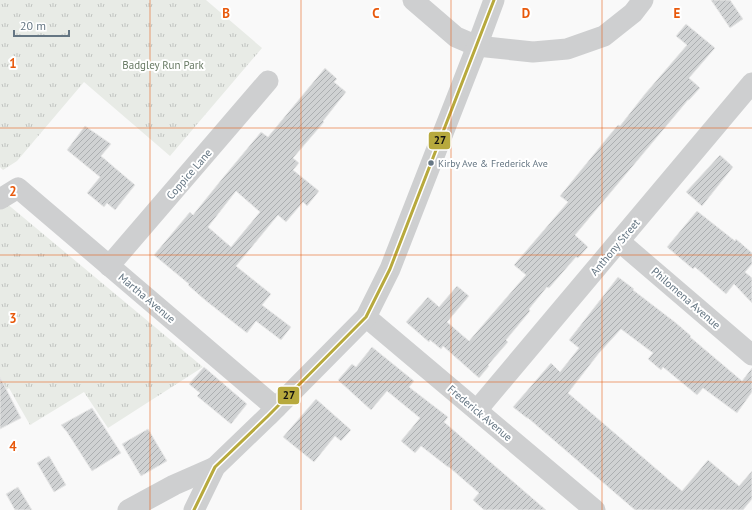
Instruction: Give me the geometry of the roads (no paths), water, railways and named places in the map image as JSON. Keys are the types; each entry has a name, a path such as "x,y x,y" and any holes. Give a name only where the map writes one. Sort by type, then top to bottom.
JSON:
{"street":[{"path":"413,0 456,37 477,46 533,52 567,49 604,36 633,13 643,0"},
{"path":"194,510 215,467 366,317 390,269 494,0"},
{"name":"Coppice Lane","path":"110,266 268,81"},
{"name":"Anthony Street","path":"477,410 620,242 752,83"},
{"name":"Martha Avenue","path":"0,198 18,188 276,408"},
{"name":"Philomena Avenue","path":"620,242 752,355"},
{"name":"Frederick Avenue","path":"366,317 595,510"},
{"path":"128,510 174,485 215,467"}],"place":[{"name":"Kirby Ave & Frederick Ave","path":"431,163"}],"park label":[{"name":"Badgley Run Park","path":"163,65"}]}
